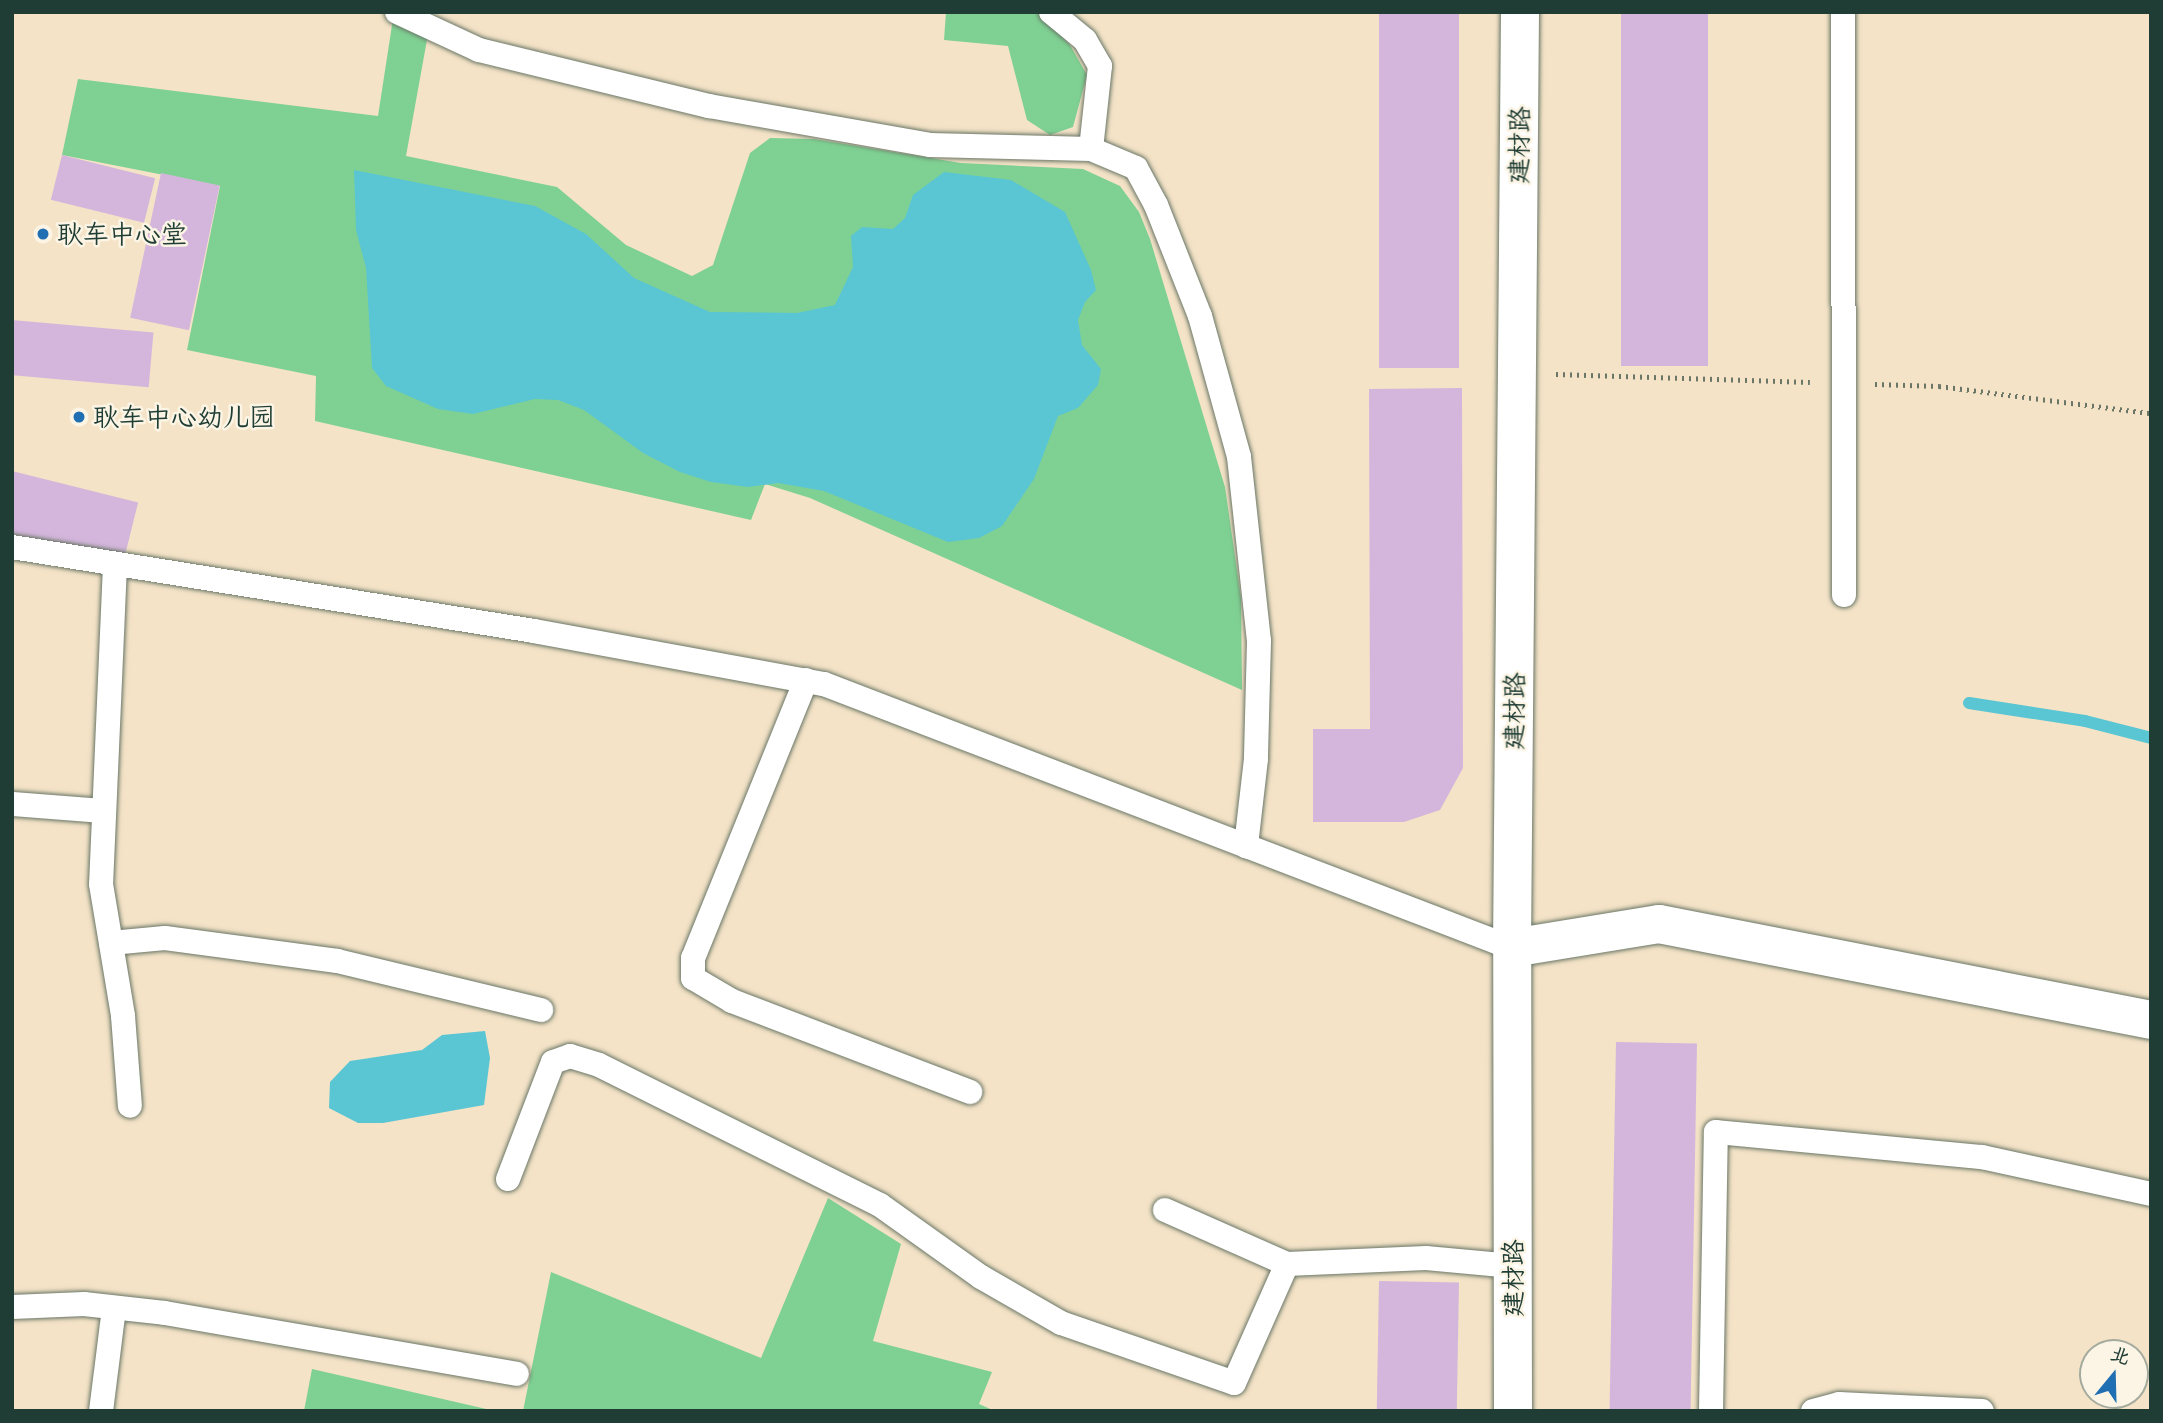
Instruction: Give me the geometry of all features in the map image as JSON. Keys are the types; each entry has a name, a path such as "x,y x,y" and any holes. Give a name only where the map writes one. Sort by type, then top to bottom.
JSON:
{"street":[{"name":"建材路","path":"1513,1411 1512,948 1520,12"},
{"path":"1512,948 1659,924 2151,1020"}],"lane":[{"path":"397,12 479,50 709,106 930,145 1091,149 1136,168 1156,205 1200,316 1239,457 1259,641 1256,759 1246,846"},
{"path":"1051,12 1085,40 1100,66 1091,149"},
{"path":"1843,12 1844,595"},
{"path":"12,547 534,631 806,680 1512,948"},
{"path":"115,565 101,884 124,1016 130,1106"},
{"path":"806,680 693,958 693,978 732,1001 970,1092"},
{"path":"12,804 104,811"},
{"path":"111,943 165,938 337,961 541,1010"},
{"path":"508,1180 553,1062 570,1056 599,1065 880,1205 981,1278 1061,1323 1234,1383 1287,1264"},
{"path":"1711,1411 1716,1132 1982,1157 2151,1194"},
{"path":"1165,1210 1287,1264 1426,1258 1513,1266"},
{"path":"12,1307 114,1308 517,1374"},
{"path":"101,1411 114,1308"},
{"path":"1813,1411 1839,1404 1982,1411"}],"green space":[{"path":"394,12 432,12 406,156 557,187 626,245 692,276 713,265 750,153 770,138 814,139 961,163 1083,169 1120,186 1139,212 1150,239 1225,487 1241,598 1242,690 810,498 765,484 751,520 315,421 316,376 187,350 220,186 62,155 78,79 378,116"},
{"path":"946,12 1038,12 1070,45 1087,75 1073,127 1050,135 1027,120 1008,46 944,40"},
{"path":"828,1198 901,1244 873,1341 992,1372 979,1404 995,1411 523,1411 551,1272 761,1358"},
{"path":"312,1369 495,1411 304,1411"}],"water":[{"path":"354,170 535,206 586,234 634,278 710,312 797,313 835,305 853,267 851,236 862,227 893,229 905,218 913,195 944,172 1011,180 1065,212 1091,270 1096,290 1085,302 1078,320 1082,345 1101,369 1098,385 1078,408 1058,416 1034,479 1002,526 979,538 948,542 824,491 778,483 748,487 711,482 680,472 643,453 584,410 558,400 535,399 473,414 438,409 386,386 372,368 366,268 356,230"},
{"path":"485,1031 490,1058 484,1105 383,1123 358,1123 329,1108 330,1082 350,1061 422,1050 442,1035"}],"building":[{"path":"1379,12 1459,12 1459,368 1379,368"},
{"path":"1621,12 1708,12 1708,366 1621,366"},
{"path":"62,155 155,178 144,223 51,200"},
{"path":"161,173 220,185 189,330 130,318"},
{"path":"12,320 153,332 149,387 12,375"},
{"path":"1462,388 1463,768 1440,810 1404,822 1313,822 1313,729 1370,729 1369,389"},
{"path":"12,471 138,502 123,562 12,534"},
{"path":"1616,1042 1697,1043 1691,1411 1610,1411"},
{"path":"1379,1281 1459,1282 1457,1411 1377,1411"}],"waterway":[{"path":"1969,703 2085,721 2151,738"}],"place":[{"name":"耿车中心堂","path":"43,234"},
{"name":"耿车中心幼儿园","path":"79,417"}]}
